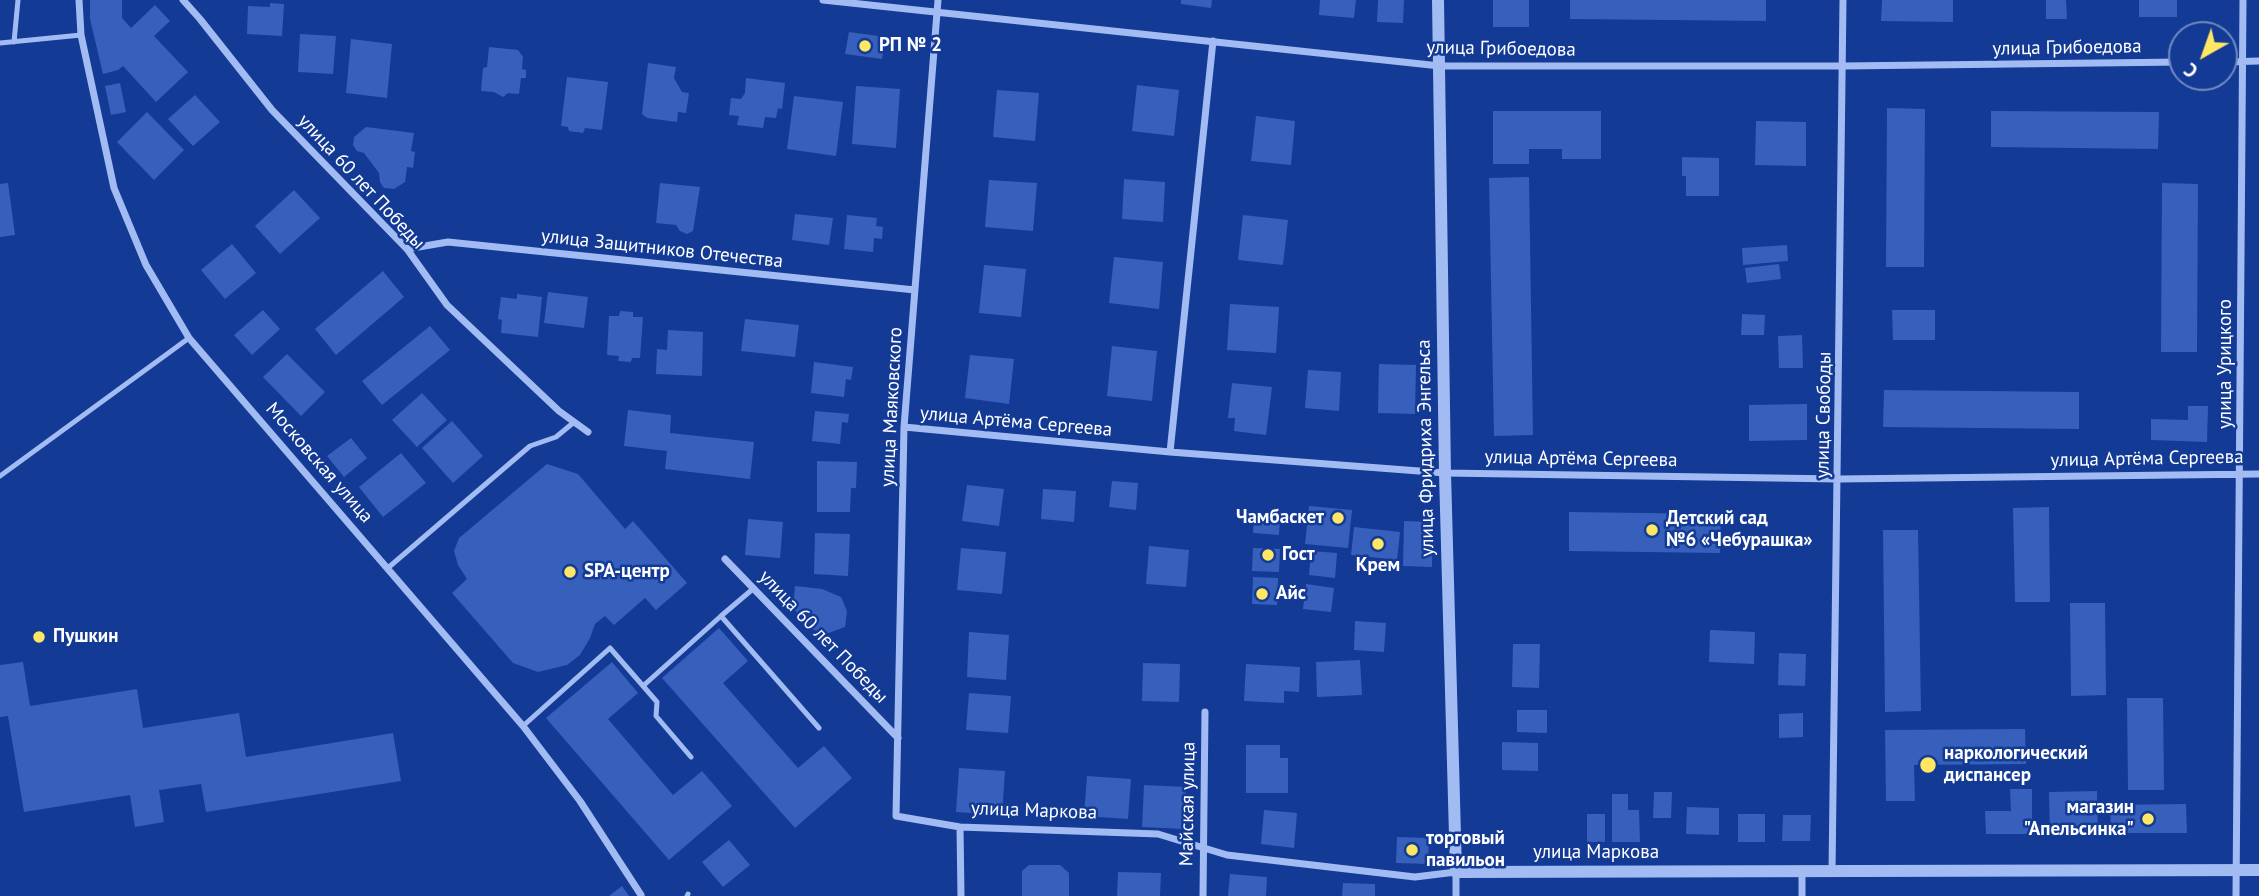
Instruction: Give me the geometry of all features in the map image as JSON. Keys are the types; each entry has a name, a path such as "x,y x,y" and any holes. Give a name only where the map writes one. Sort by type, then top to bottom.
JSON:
{"street":[{"name":"Московская улица","path":"79,0 81,35 114,188 146,265 189,338 523,726 580,802 641,896"},
{"name":"улица 60 лет Победы","path":"183,0 272,110 407,249 447,304 466,325 573,423 588,432"},
{"name":"улица Грибоедова","path":"823,0 1440,66 1843,66 2168,62"},
{"name":"улица Маяковского","path":"896,816 904,427 938,0"},
{"name":"улица Фридриха Энгельса","path":"1438,0 1456,896"},
{"name":"улица Свободы","path":"1832,872 1843,0"},
{"name":"улица Урицкого","path":"2236,896 2243,0"},
{"path":"1170,452 1213,41"},
{"path":"2238,61 2259,61"},
{"name":"улица Защитников Отечества","path":"407,249 448,242 915,290"},
{"name":"улица Артёма Сергеева","path":"904,427 1170,452 1446,472 1839,479 2259,474"},
{"name":"улица 60 лет Победы","path":"724,559 898,738"},
{"name":"Майская улица","path":"1203,896 1205,712"},
{"name":"улица Маркова","path":"896,816 960,827 1158,834 1227,855 1415,877 1455,872 2259,870"},
{"path":"960,827 961,896"},
{"path":"1802,872 1802,896"}],"lane":[{"path":"14,42 18,0"},
{"path":"0,43 81,35"},
{"path":"0,476 189,338"},
{"path":"389,568 530,446 556,437 573,423"},
{"path":"643,686 754,588"},
{"path":"720,616 819,727"},
{"path":"523,726 610,649 657,702 656,716 691,757"}],"building":[{"path":"90,0 122,0 122,18 131,28 155,5 170,21 154,36 188,72 156,102 123,66 103,74 90,19"},
{"path":"1181,0 1212,0 1211,8 1181,4"},
{"path":"1320,0 1356,0 1354,18 1319,15"},
{"path":"1378,0 1404,0 1403,23 1377,22"},
{"path":"1493,0 1529,0 1529,27 1493,27"},
{"path":"1570,0 1766,0 1766,21 1570,19"},
{"path":"1882,0 1953,0 1953,22 1881,21"},
{"path":"2046,0 2066,0 2067,19 2046,19"},
{"path":"2139,0 2177,0 2177,17 2139,17"},
{"path":"270,3 284,4 282,36 247,34 248,6 270,7"},
{"name":"РП № 2","path":"849,32 886,37 882,59 845,54"},
{"path":"300,34 336,36 333,74 298,72"},
{"path":"351,39 392,44 387,98 346,93"},
{"path":"489,47 518,50 523,57 522,69 526,70 526,78 521,78 519,94 508,93 503,97 494,92 481,91 483,68 487,67"},
{"path":"648,63 676,67 674,78 682,92 689,93 686,113 678,112 677,122 647,118 642,114"},
{"path":"567,77 608,82 602,130 585,128 583,133 569,131 568,127 561,126"},
{"path":"746,78 785,83 782,109 778,108 776,118 765,117 763,128 737,125 739,116 729,115 731,98 741,99 745,93"},
{"path":"120,83 126,112 111,115 105,86"},
{"path":"1137,85 1179,90 1174,136 1132,131"},
{"path":"856,86 900,89 896,148 852,144"},
{"path":"997,90 1039,93 1035,141 993,137"},
{"path":"195,95 220,122 193,146 168,119"},
{"path":"794,96 843,102 836,156 787,149"},
{"path":"1887,108 1925,109 1924,267 1886,267"},
{"path":"1493,111 1601,111 1601,159 1562,159 1562,149 1529,149 1529,164 1493,164"},
{"path":"1991,111 2159,112 2158,149 1991,147"},
{"path":"147,112 184,150 154,180 117,142"},
{"path":"1256,116 1295,121 1291,165 1251,161"},
{"path":"1756,121 1806,122 1806,166 1755,165"},
{"path":"366,127 414,133 411,151 415,152 413,168 407,167 405,182 394,189 384,188 379,173 364,153 357,151 353,145 354,137"},
{"path":"1682,157 1719,158 1719,196 1686,196"},
{"path":"1529,177 1533,435 1494,436 1489,178"},
{"path":"1124,179 1165,182 1163,222 1122,219"},
{"path":"989,180 1037,183 1033,231 985,227"},
{"path":"8,183 15,235 0,237 0,184"},
{"path":"660,183 700,187 693,231 687,234 680,231 676,225 656,223"},
{"path":"2162,183 2198,184 2197,352 2161,352"},
{"path":"294,190 320,218 280,254 255,226"},
{"path":"795,214 833,218 829,245 792,240"},
{"path":"847,215 877,218 876,226 883,227 882,239 874,238 873,252 844,249"},
{"path":"1243,215 1288,220 1283,265 1238,260"},
{"path":"232,244 256,273 225,299 201,270"},
{"path":"1787,245 1788,261 1743,265 1742,248"},
{"path":"1114,257 1163,262 1159,309 1109,303"},
{"path":"1779,264 1781,279 1747,283 1745,268"},
{"path":"984,265 1026,269 1021,317 979,313"},
{"path":"383,271 404,297 336,355 315,329"},
{"path":"548,292 588,297 584,328 544,323"},
{"path":"517,294 542,297 538,337 501,333 502,320 498,319 501,297 517,299"},
{"path":"1230,304 1279,307 1276,353 1227,350"},
{"path":"263,310 280,329 252,355 234,335"},
{"path":"1892,310 1935,310 1935,340 1893,340"},
{"path":"620,311 633,312 633,317 643,317 640,358 632,358 631,362 618,361 619,356 607,355 609,316 619,316"},
{"path":"1742,314 1765,315 1764,335 1741,335"},
{"path":"745,319 799,325 795,357 741,351"},
{"path":"430,326 450,350 382,405 362,381"},
{"path":"668,330 703,332 702,376 656,374 657,349 667,350"},
{"path":"1802,335 1803,368 1779,368 1778,336"},
{"path":"1112,346 1157,351 1152,401 1107,396"},
{"path":"287,354 325,392 301,416 263,377"},
{"path":"970,355 1014,359 1009,404 965,398"},
{"path":"814,362 853,367 851,380 846,379 844,397 811,393"},
{"path":"1379,364 1416,365 1415,414 1378,413"},
{"path":"1308,370 1341,372 1339,411 1305,408"},
{"path":"1232,383 1272,387 1266,435 1234,431 1235,418 1228,418"},
{"path":"1884,390 2079,392 2079,429 1883,427"},
{"path":"422,393 447,420 417,447 392,420"},
{"path":"1807,404 1807,440 1749,441 1749,405"},
{"path":"2188,406 2208,406 2207,442 2151,440 2151,419 2188,420"},
{"path":"628,410 671,415 670,433 754,442 750,479 665,469 667,451 624,446"},
{"path":"815,411 849,414 848,423 842,422 840,444 812,441"},
{"path":"452,421 483,456 453,483 422,448"},
{"path":"351,438 367,458 344,477 327,456"},
{"path":"401,453 426,483 383,517 359,487"},
{"path":"817,461 857,462 856,488 851,488 850,512 817,512"},
{"name":"SPA-центр","path":"547,464 578,474 625,529 633,521 687,583 656,610 645,598 614,625 605,616 595,624 580,655 567,665 538,672 513,663 452,593 467,579 458,565 454,551 459,538"},
{"path":"1112,481 1138,483 1136,510 1109,507"},
{"path":"967,485 1004,489 999,526 962,521"},
{"path":"1043,489 1076,491 1074,522 1041,519"},
{"path":"1309,506 1352,510 1348,548 1305,544"},
{"path":"2049,507 2050,602 2015,602 2013,508"},
{"path":"1254,511 1280,513 1279,535 1253,533"},
{"path":"1569,512 1721,514 1720,553 1569,551"},
{"path":"748,519 783,522 780,558 745,555"},
{"path":"1404,521 1433,522 1432,567 1403,566"},
{"path":"1354,527 1400,532 1397,560 1351,555"},
{"path":"1883,530 1918,530 1921,711 1885,712"},
{"path":"815,533 850,534 848,576 814,574"},
{"path":"1149,546 1189,550 1186,587 1146,584"},
{"path":"961,548 1006,552 1002,594 957,590"},
{"path":"1253,548 1280,549 1279,572 1252,571"},
{"path":"1311,551 1337,553 1335,578 1309,575"},
{"path":"1253,577 1278,578 1277,605 1252,604"},
{"path":"1306,584 1334,588 1331,612 1303,609"},
{"path":"795,586 822,589 841,597 847,611 845,627 826,634 812,629 793,608"},
{"path":"2070,603 2105,603 2106,695 2071,696"},
{"path":"1355,621 1386,623 1384,652 1354,650"},
{"path":"719,628 748,661 723,683 798,768 824,746 852,778 795,828 662,678"},
{"path":"1710,630 1755,632 1754,664 1709,662"},
{"path":"969,632 1009,635 1006,680 967,677"},
{"path":"1513,644 1540,644 1539,688 1512,687"},
{"path":"1779,653 1806,654 1805,686 1778,685"},
{"path":"1360,660 1362,695 1317,697 1316,662"},
{"path":"23,662 30,706 137,689 143,728 239,713 246,757 393,733 401,781 206,812 201,784 159,790 164,822 135,827 130,795 24,812 8,716 0,717 0,665"},
{"path":"612,662 638,693 608,719 673,795 702,771 732,806 669,860 546,718"},
{"path":"1143,663 1180,664 1179,702 1142,701"},
{"path":"1246,664 1300,667 1299,692 1284,691 1284,703 1244,701"},
{"path":"969,693 1011,696 1008,733 966,730"},
{"path":"2127,698 2163,698 2164,790 2128,790"},
{"path":"1517,710 1547,710 1547,733 1517,732"},
{"path":"1803,713 1803,737 1779,738 1779,714"},
{"name":"наркологический диспансер","path":"2025,729 2026,764 1914,765 1915,801 1886,801 1885,730"},
{"path":"1502,742 1538,743 1538,771 1502,770"},
{"path":"1246,745 1280,745 1280,758 1288,758 1288,793 1246,793"},
{"path":"959,768 1005,771 1002,815 956,812"},
{"path":"1087,776 1131,779 1128,819 1084,816"},
{"path":"1144,785 1186,787 1184,829 1142,827"},
{"path":"2010,789 2032,789 2032,834 1986,834 1985,811 2011,811"},
{"path":"2097,791 2098,835 2050,835 2049,792"},
{"path":"1654,792 1672,792 1671,818 1653,818"},
{"path":"1612,794 1628,794 1628,810 1639,810 1640,842 1612,842"},
{"name":"магазин \"Апельсинка\"","path":"2186,804 2187,833 2111,833 2110,805"},
{"path":"1687,807 1719,808 1719,835 1686,834"},
{"path":"1264,810 1297,813 1294,848 1261,844"},
{"path":"1587,814 1605,814 1605,842 1587,842"},
{"path":"1738,814 1765,814 1765,842 1738,842"},
{"path":"1783,815 1811,815 1810,841 1782,841"},
{"name":"торговый павильон","path":"1397,837 1429,838 1428,864 1396,863"},
{"path":"729,840 750,865 723,887 702,862"},
{"path":"1029,865 1060,865 1069,873 1069,896 1022,896 1022,871"},
{"path":"1118,872 1161,873 1160,896 1117,896"},
{"path":"1230,874 1267,877 1266,896 1228,896"},
{"path":"1343,883 1375,884 1375,896 1342,896"},
{"path":"622,886 629,896 609,896"}],"place":[{"name":"РП № 2","path":"865,46"},
{"name":"Чамбаскет","path":"1338,518"},
{"name":"Детский сад №6 «Чебурашка»","path":"1652,530"},
{"name":"Крем","path":"1378,544"},
{"name":"Гост","path":"1268,555"},
{"name":"SPA-центр","path":"570,572"},
{"name":"Айс","path":"1262,594"},
{"name":"Пушкин","path":"39,637"},
{"name":"наркологический диспансер","path":"1928,765"},
{"name":"магазин \"Апельсинка\"","path":"2148,819"},
{"name":"торговый павильон","path":"1412,850"}]}
